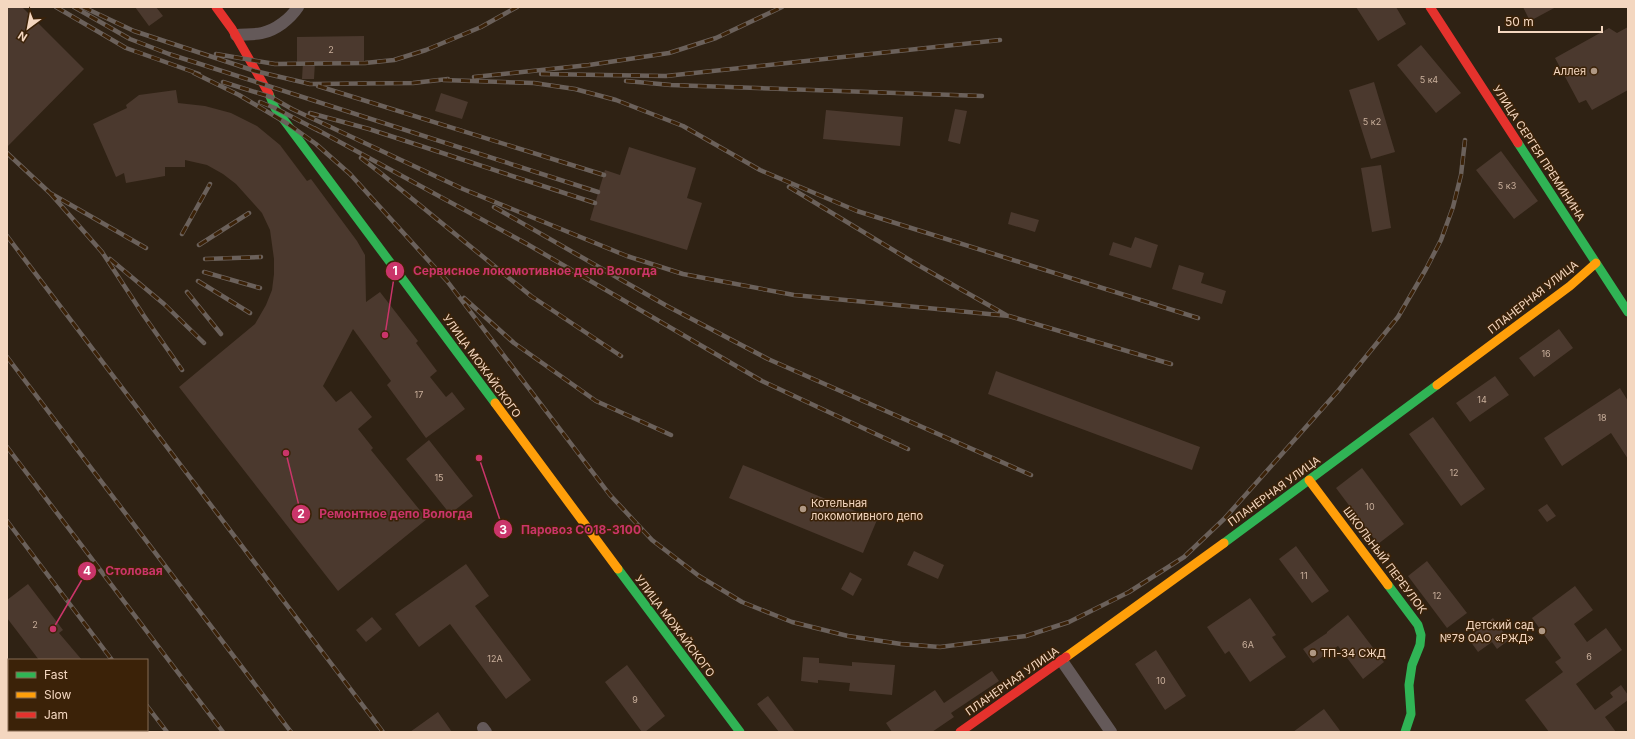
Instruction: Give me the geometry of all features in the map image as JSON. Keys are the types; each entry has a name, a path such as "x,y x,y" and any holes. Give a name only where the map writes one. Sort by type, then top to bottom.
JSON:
{"street":[{"name":"УЛИЦА МОЖАЙСКОГО","path":"216,7 236,35 271,97 275,108 740,732"},
{"path":"236,35 262,33 271,29 290,17 298,7"},
{"name":"УЛИЦА СЕРГЕЯ ПРЕМИНИНА","path":"1430,7 1628,312"},
{"name":"ПЛАНЕРНАЯ УЛИЦА","path":"960,732 1062,661 1309,480 1570,286 1596,262"},
{"name":"ШКОЛЬНЫЙ ПЕРЕУЛОК","path":"1309,480 1418,624 1421,635 1420,645 1412,665 1409,685 1411,714 1405,732"},
{"path":"1062,661 1110,732"}],"building":[{"path":"7,7 22,7 84,69 7,147"},
{"path":"135,7 156,7 163,16 149,26"},
{"path":"1356,7 1396,7 1406,24 1378,41"},
{"path":"1523,7 1556,7 1530,21"},
{"path":"1628,27 1628,90 1592,110 1586,100 1579,103 1555,58 1609,28 1617,33"},
{"path":"364,36 364,62 315,62 314,79 302,79 303,62 297,62 297,37"},
{"path":"1421,45 1461,93 1436,113 1397,65"},
{"path":"1374,82 1395,152 1371,159 1349,90"},
{"path":"176,90 178,103 205,106 231,113 257,126 280,145 307,181 311,179 357,241 365,255 366,302 380,292 418,341 416,343 437,371 430,377 446,397 452,392 465,409 426,438 387,385 391,381 353,329 323,386 336,402 351,391 372,417 358,429 373,448 371,450 427,519 338,591 179,387 255,324 266,305 272,290 274,259 270,230 262,213 236,184 223,174 207,165 185,160 185,167 165,167 165,176 126,183 124,173 116,177 93,124 127,108 126,105 139,95"},
{"path":"441,93 468,102 462,119 435,111"},
{"path":"955,109 967,111 960,144 948,141"},
{"path":"826,110 903,117 900,146 823,139"},
{"path":"629,147 696,168 687,198 702,203 687,250 590,220 605,170 620,175"},
{"path":"1501,151 1538,201 1514,219 1476,170"},
{"path":"1381,165 1391,228 1372,232 1361,168"},
{"path":"1011,212 1039,220 1035,232 1008,224"},
{"path":"1135,237 1158,245 1151,268 1109,255 1113,242 1131,248"},
{"path":"1179,265 1204,273 1201,283 1226,291 1222,304 1172,289"},
{"path":"1559,329 1573,348 1534,377 1519,358"},
{"path":"996,371 1200,447 1192,470 988,394"},
{"path":"1495,376 1509,395 1470,422 1456,403"},
{"path":"1620,388 1628,401 1628,459 1611,433 1562,466 1544,438"},
{"path":"1433,417 1485,489 1461,506 1409,434"},
{"path":"429,440 473,496 450,514 406,459"},
{"name":"Котельная локомотивного депо","path":"743,465 877,520 863,553 729,498"},
{"path":"1362,468 1404,524 1378,544 1336,488"},
{"path":"1547,504 1556,516 1547,522 1538,510"},
{"path":"1296,546 1329,591 1312,603 1279,559"},
{"path":"914,551 944,565 938,579 907,565"},
{"path":"1427,561 1467,613 1447,628 1408,576"},
{"path":"466,564 489,596 475,606 531,680 506,699 450,624 419,647 395,614"},
{"path":"850,572 862,579 853,596 841,589"},
{"path":"28,584 63,630 59,633 81,659 38,659 7,618 7,600"},
{"path":"1575,586 1593,610 1574,624 1587,642 1606,628 1622,650 1576,684 1595,710 1613,697 1610,693 1621,685 1628,695 1628,700 1605,717 1616,732 1549,732 1525,700 1563,672 1555,662 1561,658 1532,618"},
{"path":"1250,598 1276,635 1272,637 1286,657 1250,682 1229,651 1225,654 1207,627"},
{"path":"1348,615 1384,662 1363,679 1338,646 1313,663 1303,649 1327,633"},
{"path":"372,617 382,629 366,642 356,630"},
{"path":"1493,618 1509,640 1497,649 1492,642 1478,652 1468,638"},
{"path":"1156,650 1186,696 1165,710 1135,664"},
{"path":"803,657 819,658 819,663 852,666 852,662 895,665 892,695 849,691 850,683 818,680 818,683 801,681"},
{"path":"627,665 665,716 645,732 642,732 605,682"},
{"path":"992,671 999,681 951,713 954,717 932,732 892,732 886,723 935,690 944,703"},
{"path":"768,696 795,732 779,732 757,704"},
{"path":"1324,709 1341,732 1293,732"},
{"path":"438,712 452,732 410,732"}],"railway":[{"path":"56,7 126,48 199,74"},
{"path":"74,7 130,39 169,54 598,192"},
{"path":"83,7 134,31 255,71 310,84 413,83 448,79"},
{"path":"216,54 275,64 365,63 394,60 426,50 481,27 517,7"},
{"path":"474,77 589,65 669,53 716,38 782,7"},
{"path":"541,74 666,76 1000,40"},
{"path":"194,73 239,95 288,124 316,144 350,174 447,281 610,495 652,540 699,576 742,602 792,622 848,636 901,644 940,647 1026,636 1069,622 1129,592 1184,557 1224,519 1338,391 1398,317 1441,240 1453,207 1461,175 1465,140"},
{"path":"443,80 534,83 575,89 616,100 683,126 760,170 857,211 1198,318"},
{"path":"626,81 671,85 982,96"},
{"path":"223,82 271,97 292,109 463,189 627,256 683,274 794,295 1009,316 1171,364"},
{"path":"318,86 604,175"},
{"path":"260,102 275,108 319,131"},
{"path":"310,113 369,129 595,203"},
{"path":"314,128 527,244 762,381 908,449"},
{"path":"7,153 50,193 146,248"},
{"path":"361,158 531,296 621,356"},
{"path":"182,234 210,184"},
{"path":"789,187 918,265 1006,315"},
{"path":"50,193 102,252 182,370"},
{"path":"494,207 667,306 768,359 1031,475"},
{"path":"199,245 249,213"},
{"path":"7,236 383,732"},
{"path":"205,259 261,257"},
{"path":"110,259 164,304 204,343"},
{"path":"204,272 260,288"},
{"path":"198,281 250,313"},
{"path":"187,292 221,334"},
{"path":"464,298 514,343 596,401 671,435"},
{"path":"7,357 291,732"},
{"path":"7,447 223,732"},
{"path":"7,521 111,659"},
{"path":"148,707 167,732"}],"traffic: fast":[{"path":"269,94 275,108 495,403"},
{"path":"1518,143 1628,312"},
{"path":"1224,543 1437,385"},
{"path":"618,569 740,732"},
{"path":"1388,585 1418,625 1421,635 1420,645 1412,665 1409,685 1411,714 1405,732"}],"traffic: slow":[{"path":"1437,385 1570,286 1596,263"},
{"path":"495,403 618,569"},
{"path":"1309,480 1388,585"},
{"path":"1066,657 1224,543"}],"traffic: jam":[{"path":"216,7 232,29 269,94"},
{"path":"1430,7 1518,143"},
{"path":"960,732 1066,657"}],"place":[{"name":"Аллея","path":"1594,71"},
{"name":"Сервисное локомотивное депо Вологда","path":"385,335"},
{"name":"Ремонтное депо Вологда","path":"286,453"},
{"name":"Паровоз СО18-3100","path":"479,458"},
{"name":"Котельная локомотивного депо","path":"803,509"},
{"name":"Столовая","path":"53,629"},
{"name":"Детский сад №79 ОАО «РЖД»","path":"1542,631"},
{"name":"ТП-34 СЖД","path":"1313,653"}]}
